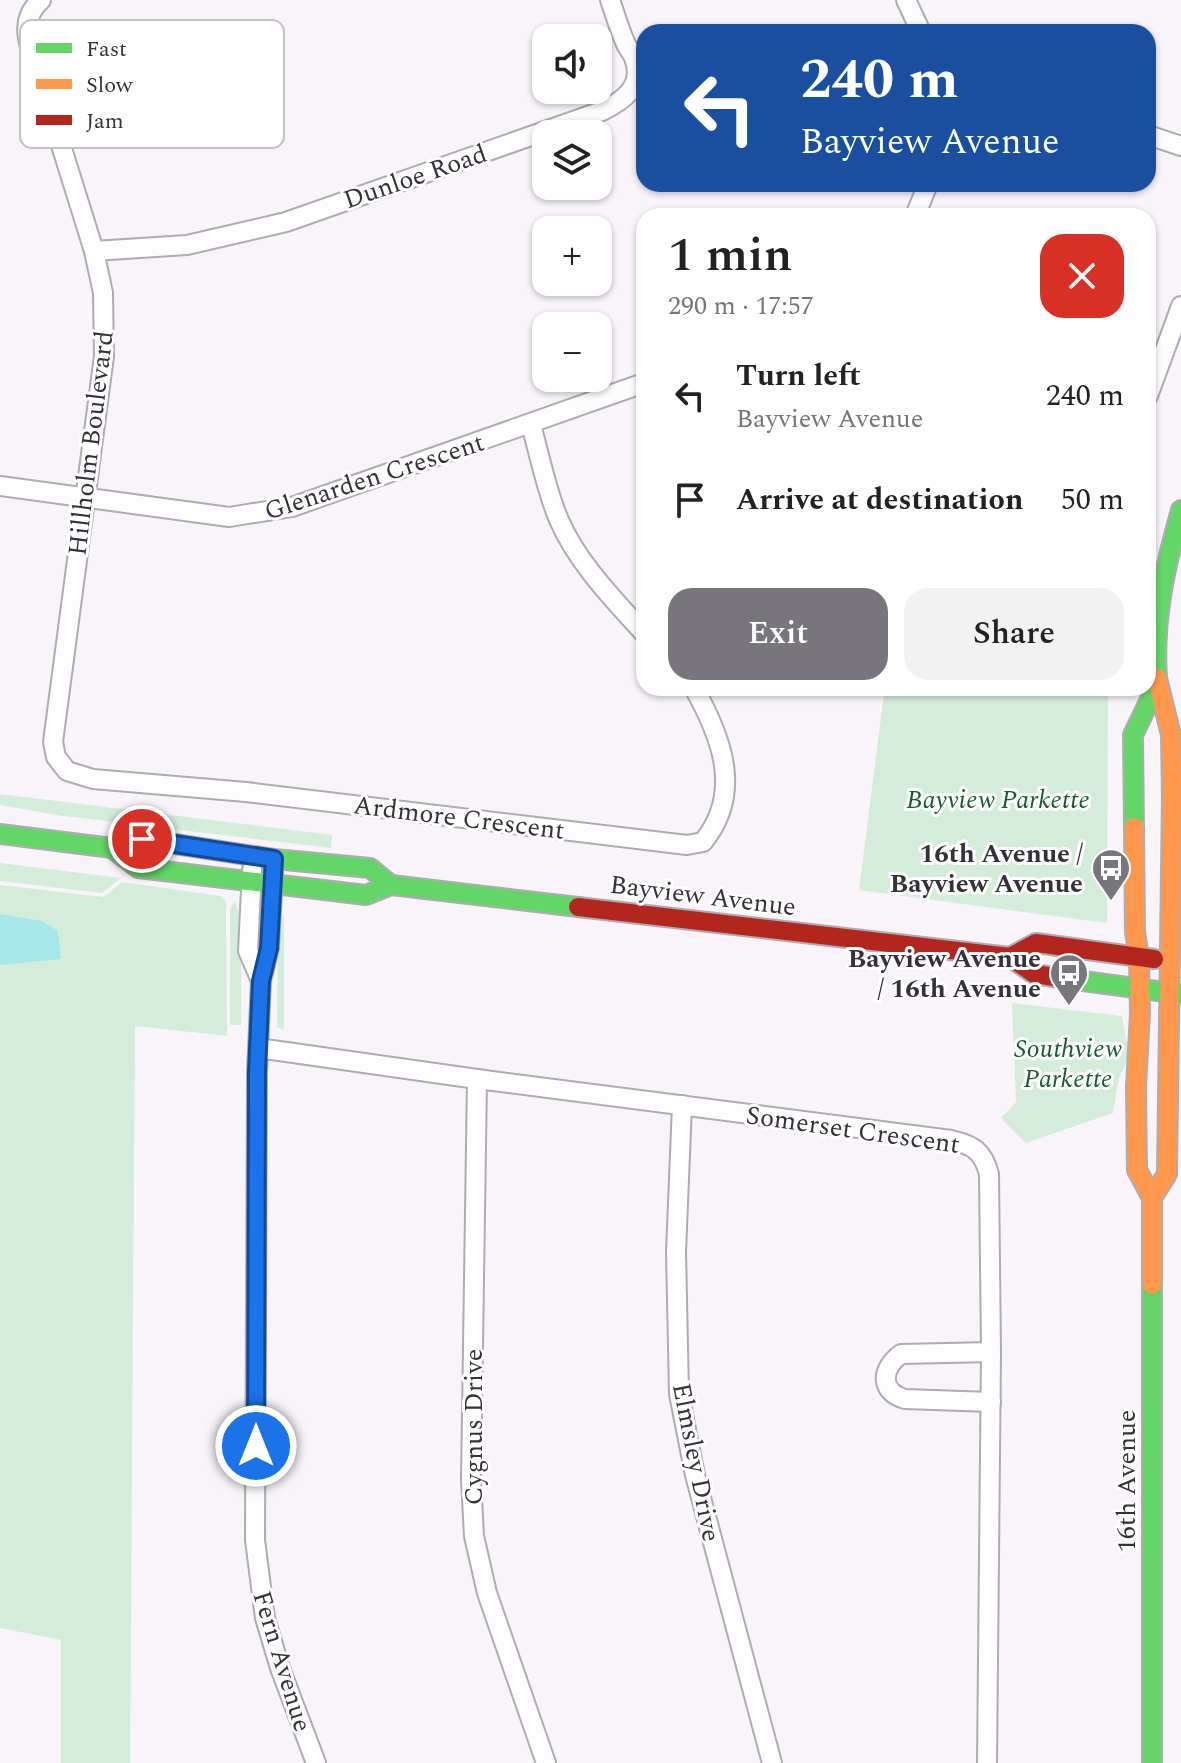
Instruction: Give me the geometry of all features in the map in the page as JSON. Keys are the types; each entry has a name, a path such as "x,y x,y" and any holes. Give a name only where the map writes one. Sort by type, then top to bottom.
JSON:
{"main road":[{"name":"16th Avenue","path":"1152,1198 1167,1174 1176,994 1172,736 1157,685 1158,598 1163,569 1181,510"},
{"name":"16th Avenue","path":"1152,696 1133,735 1135,932 1140,989 1137,1170 1152,1198 1152,1763"},
{"name":"Bayview Avenue","path":"0,834 112,848 142,839 274,859 370,868 391,885"},
{"name":"Bayview Avenue","path":"112,848 138,868 366,895 391,885 1010,957 1034,974 1176,994"},
{"name":"Bayview Avenue","path":"1010,957 1036,943 1176,962"}],"street":[{"name":"Hillholm Boulevard","path":"28,20 32,8 41,0"},
{"name":"Dunloe Road","path":"94,251 187,245 286,222 602,111 624,100 634,85 635,75 635,59 626,46 610,0"},
{"path":"906,0 917,24"},
{"path":"1156,138 1181,146"},
{"name":"Hillholm Boulevard","path":"56,757 53,742 104,356 105,328 103,293 94,251 61,148"},
{"path":"1156,374 1181,306"},
{"name":"Glenarden Crescent","path":"0,486 229,517 259,514 292,507 636,386"},
{"path":"531,425 558,518 571,543 636,624"},
{"name":"Ardmore Crescent","path":"56,757 67,771 93,779 246,792 687,845 703,842 716,826 725,800 724,755 712,720 698,696"},
{"name":"Fern Avenue","path":"253,855 248,951 261,981"},
{"name":"Fern Avenue","path":"274,859 269,948 261,981 258,1048 256,1553 265,1618 280,1668 316,1763"},
{"name":"Somerset Crescent","path":"258,1048 970,1144 985,1157 989,1174 991,1352 987,1763"},
{"name":"Cygnus Drive","path":"477,1079 471,1480 474,1536 487,1593 546,1763"},
{"name":"Elmsley Drive","path":"682,1105 676,1252 679,1394 695,1475 772,1763"},
{"path":"991,1352 901,1354 890,1362 885,1377 888,1389 895,1396 905,1399 991,1402"}],"green space":[{"name":"Bayview Parkette","path":"884,696 1108,696 1107,923 859,890"},
{"path":"0,794 332,835 331,848 56,815 0,805"},
{"path":"0,863 121,878 102,893 0,881"},
{"path":"122,882 221,896 226,902 227,1036 135,1026 130,1763 61,1763 61,1640 0,1628 0,885 104,897"},
{"path":"235,901 241,922 241,1025 230,1025 230,910"},
{"path":"284,913 284,1030 277,1027 278,934"},
{"name":"Southview Parkette","path":"1012,1003 1122,1016 1129,1057 1119,1077 1113,1113 1026,1143 1001,1118 1016,1102"}],"water":[{"path":"0,914 42,921 58,931 61,959 0,965"}],"traffic: fast":[{"path":"1157,678 1157,635 1162,593 1181,510"},
{"path":"1134,827 1133,735 1152,696"},
{"path":"0,834 112,848 142,839 274,859 370,868 391,885"},
{"path":"112,848 138,868 366,895 391,885 578,907"},
{"path":"1068,979 1181,994"},
{"path":"1152,1285 1152,1763"}],"traffic: slow":[{"path":"1152,1198 1167,1174 1172,796 1171,735 1157,678"},
{"path":"1134,827 1140,1013 1136,1087 1137,1170 1152,1198 1152,1285"}],"traffic: jam":[{"path":"578,907 1010,957 1034,974 1068,979"},
{"path":"1010,957 1036,943 1154,959"}],"place":[{"name":"16th Avenue / Bayview Avenue","path":"1111,902"},
{"name":"Bayview Avenue / 16th Avenue","path":"1069,1007"}],"route":[{"path":"142,839 274,859 269,948 261,981 257,1072 256,1446"}]}
